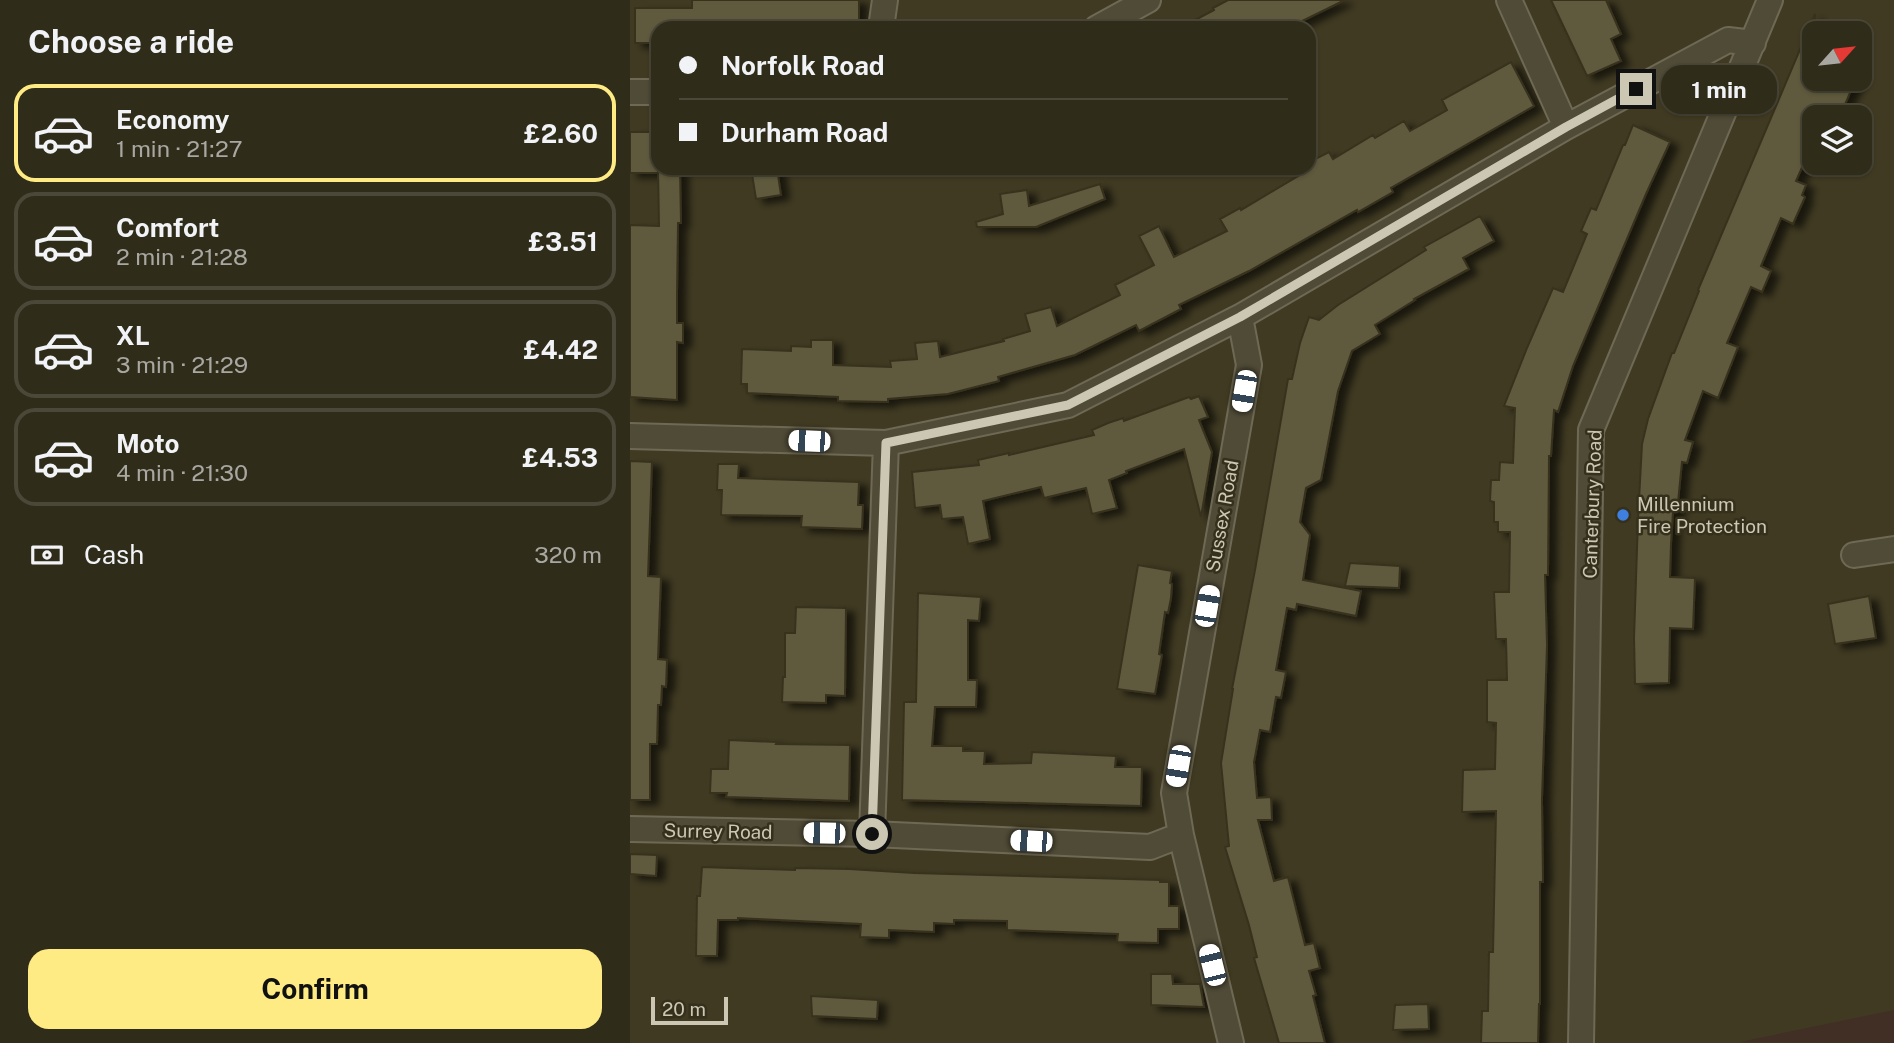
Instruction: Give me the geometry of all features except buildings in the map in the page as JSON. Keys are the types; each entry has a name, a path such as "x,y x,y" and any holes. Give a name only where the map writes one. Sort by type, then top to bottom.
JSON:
{"street":[{"path":"882,21 885,0"},
{"path":"1110,21 1148,0"},
{"path":"1509,0 1566,127"},
{"name":"Canterbury Road","path":"1581,1043 1591,430 1770,0"},
{"path":"630,436 886,443 1068,405 1240,317 1566,127 1728,40 1753,43"},
{"path":"630,92 651,92"},
{"name":"Sussex Road","path":"1231,1043 1181,835 1174,793 1249,365 1240,317"},
{"path":"872,834 886,443"},
{"path":"1854,555 1894,549"},
{"name":"Surrey Road","path":"630,829 872,834 1150,847 1181,835"}],"shaded area":[{"path":"1894,1010 1894,1043 1740,1042"}],"place":[{"name":"Millennium Fire Protection","path":"1623,515"}],"route":[{"path":"872,834 886,443 1068,405 1240,317 1636,89"}]}
